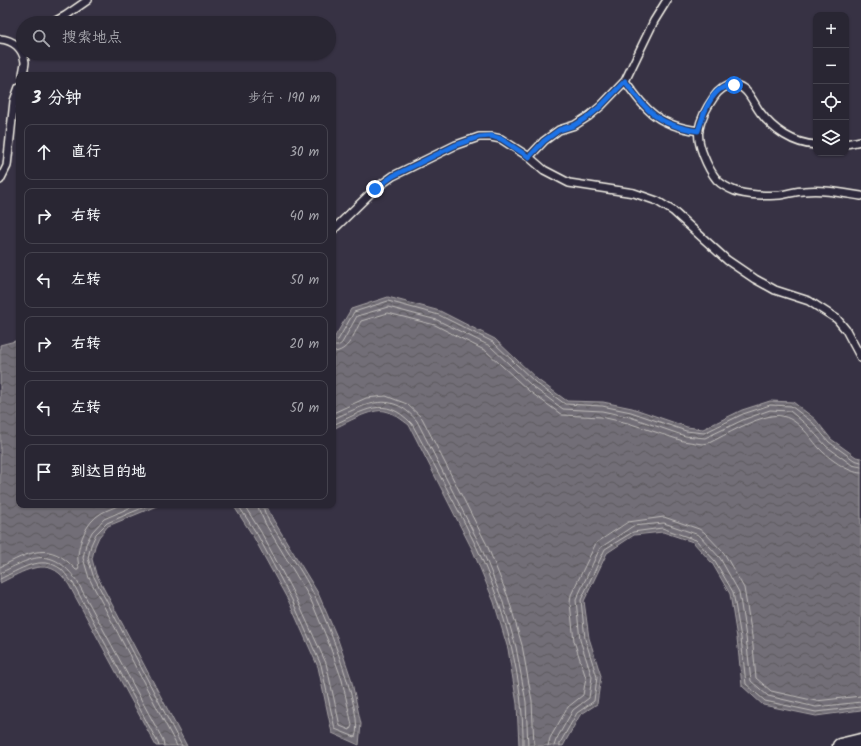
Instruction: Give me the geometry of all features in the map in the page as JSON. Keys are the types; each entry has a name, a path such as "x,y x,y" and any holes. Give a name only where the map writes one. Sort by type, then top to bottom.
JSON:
{"street":[{"path":"840,746 861,741"}],"lane":[{"path":"65,16 88,0"},
{"path":"529,157 544,141 559,130 575,125 589,116 625,81 654,20 667,0"},
{"path":"0,39 16,42"},
{"path":"23,72 25,60"},
{"path":"625,81 641,103 652,114 681,128 698,131"},
{"path":"813,144 792,140 775,128 761,113 746,90 734,85 724,87 717,92 705,109 698,131 702,150 709,168 718,181 736,192 758,195 778,195 804,191 833,191 861,196"},
{"path":"0,180 7,166 15,119 14,101 16,95"},
{"path":"336,227 375,189 393,176 456,145 479,137 491,136 501,139 529,157 544,170 568,183 634,193 657,200 673,211 727,260 775,290 809,301 837,319 846,330 861,358"},
{"path":"849,143 861,141"}],"water":[{"path":"388,297 440,311 495,339 538,380 567,401 603,402 632,408 687,427 703,429 742,410 770,401 793,402 815,419 831,439 856,457 861,458 861,710 816,716 763,705 742,686 737,638 730,594 712,563 693,542 663,532 634,535 607,553 584,601 589,638 601,676 597,704 580,715 563,746 519,746 517,704 508,649 494,602 473,551 409,425 392,413 379,411 366,414 336,428 336,335 351,309"},
{"path":"16,341 16,508 152,508 108,526 99,537 92,559 96,574 187,746 156,746 69,585 60,574 52,569 37,567 21,572 0,583 0,345"},
{"path":"235,508 268,508 318,593 337,637 351,678 361,724 359,745 332,733 318,667 289,602 253,536"}],"route":[{"path":"375,189 393,176 456,145 479,137 491,136 501,139 529,157 544,141 559,130 575,125 589,116 625,81 641,103 652,114 681,128 698,131 705,109 717,92 724,87 734,85"}]}
